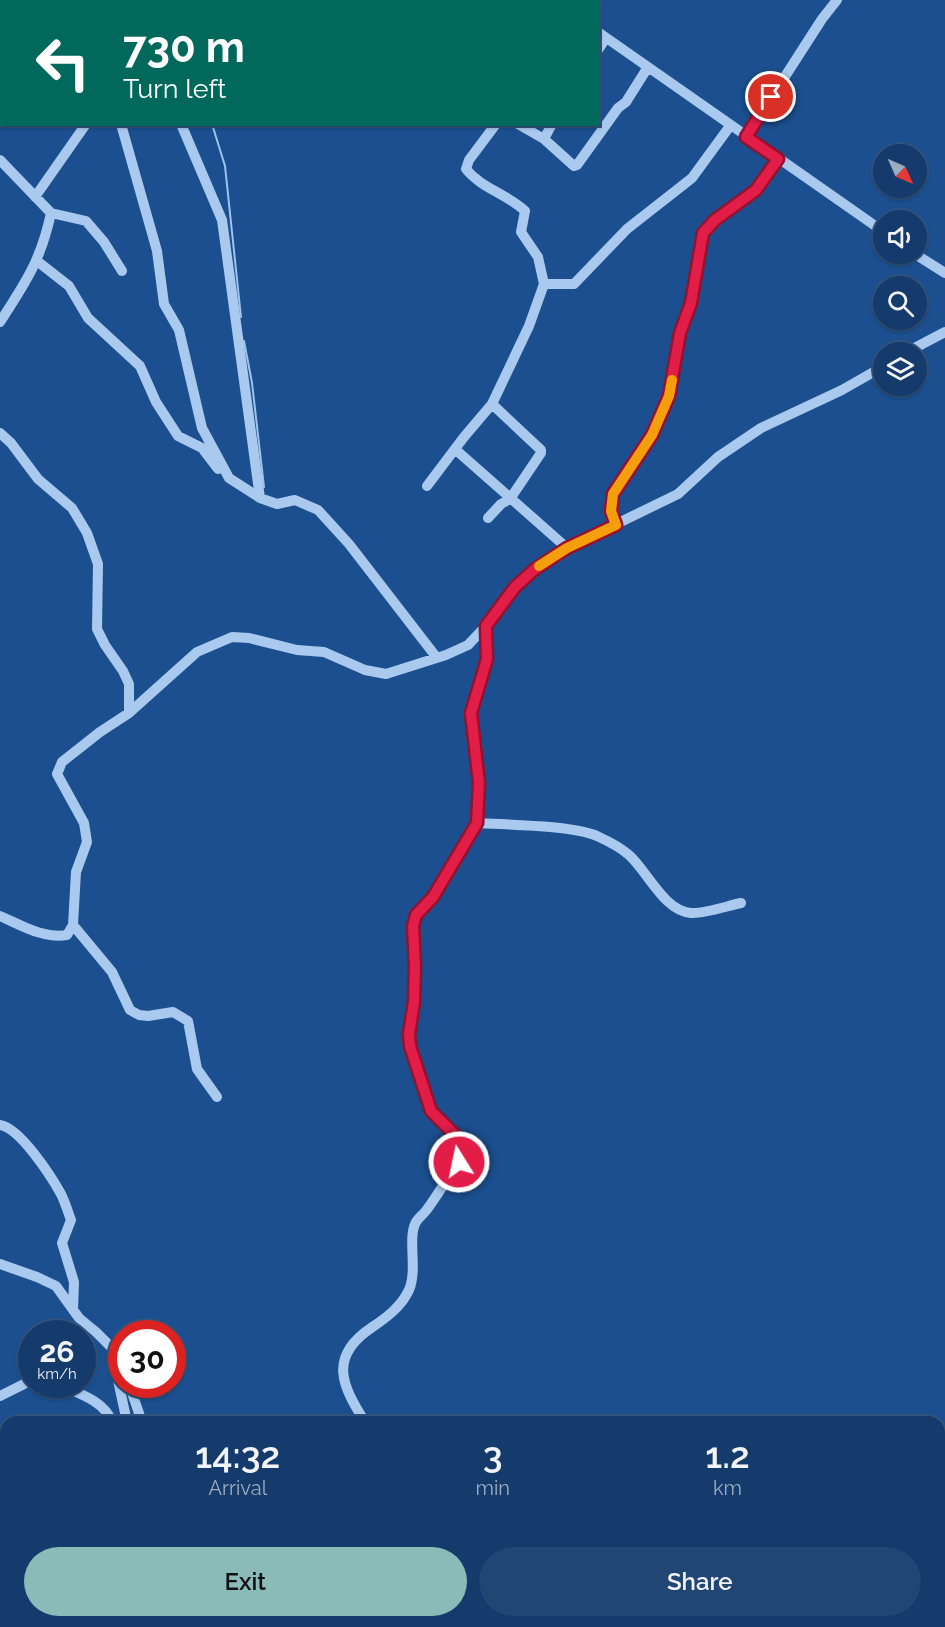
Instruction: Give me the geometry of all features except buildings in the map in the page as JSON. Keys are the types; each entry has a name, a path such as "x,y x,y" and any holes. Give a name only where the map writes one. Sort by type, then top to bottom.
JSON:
{"street":[{"path":"746,137 822,19 837,0"},
{"path":"602,35 873,224"},
{"path":"521,126 544,139 574,166 577,165 618,108 626,102 648,67"},
{"path":"35,197 85,126"},
{"path":"122,126 157,251 164,304 179,330 202,428 229,478"},
{"path":"182,126 222,220 260,498"},
{"path":"427,486 492,404 529,326 544,284 538,257 521,232 525,211 503,194 474,177 466,169 469,160 494,126"},
{"path":"544,139 551,126"},
{"path":"544,284 574,284 627,229 692,178 730,126"},
{"path":"616,525 611,511 613,494 652,435 669,396 680,333 691,303 703,233 715,220 756,190 778,159"},
{"path":"0,160 51,213 86,221 104,242 122,271"},
{"path":"0,322 33,271 45,241 51,213"},
{"path":"37,261 69,286 88,318 140,366 156,402 178,436 202,448 218,470 260,498 277,504 295,500 318,510 349,544 437,658"},
{"path":"927,262 945,273"},
{"path":"926,342 945,332"},
{"path":"0,916 31,930 56,937 67,935 73,925 76,872 87,842 84,823 57,774 62,762 129,713 197,652 232,637 249,638 297,650 324,652 364,670 386,674 437,658 468,645 486,626 515,587 535,569 567,548 678,494 718,457 761,428 842,390 873,372"},
{"path":"488,518 501,504 510,499 542,453 492,404"},
{"path":"0,433 11,443 38,479 72,508 87,533 98,564 97,629 129,684 129,713"},
{"path":"456,450 567,548"},
{"path":"361,1416 349,1397 342,1378 346,1354 352,1344 388,1317 403,1302 414,1274 416,1223 459,1162 455,1135 431,1111 410,1046 415,966 413,926 416,915 433,897 477,823 479,783 471,713 487,659 486,626"},
{"path":"477,823 563,829 594,835 630,855 664,898 682,912 694,914 741,903"},
{"path":"73,925 112,972 130,1010 139,1015 148,1016 173,1012 188,1021 197,1069 217,1098"},
{"path":"0,1125 19,1137 44,1168 62,1196 71,1221 62,1244 74,1282 73,1310"},
{"path":"0,1264 56,1286 79,1318 108,1344"},
{"path":"0,1396 18,1387"},
{"path":"88,1398 101,1406 109,1416"},
{"path":"122,1398 126,1416"},
{"path":"134,1398 140,1416"}],"waterway":[{"path":"213,126 225,166 241,317"},
{"path":"244,341 252,383 264,487"}],"slow traffic":[{"path":"539,566 567,548 616,525 611,511 613,494 652,435 669,396 672,380"}],"route":[{"path":"459,1162 455,1135 431,1111 410,1046 415,966 413,926 416,915 433,897 477,823 479,783 471,713 487,659 486,626 515,587 535,569 567,548 616,525 611,511 613,494 652,435 669,396 680,333 691,303 703,233 715,220 756,190 778,159 746,137 771,97"}]}
